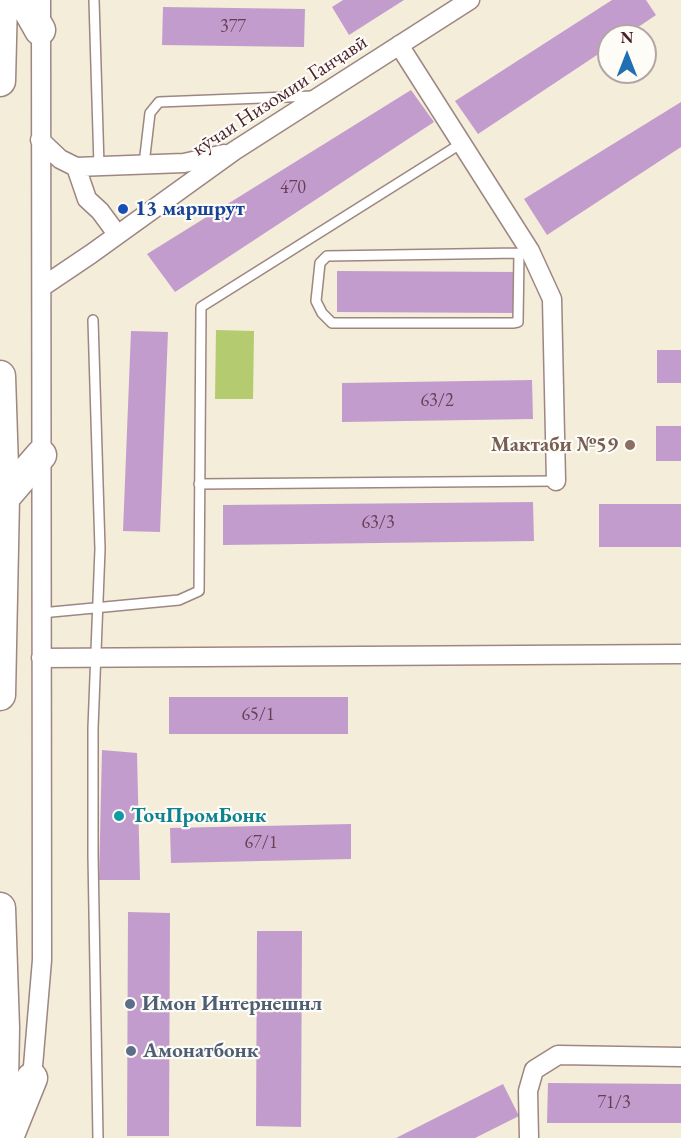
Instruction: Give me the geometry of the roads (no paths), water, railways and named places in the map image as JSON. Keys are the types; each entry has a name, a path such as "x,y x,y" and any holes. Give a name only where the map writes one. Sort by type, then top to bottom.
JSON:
{"main road":[{"path":"0,81 2,0"},
{"path":"23,0 40,30"},
{"path":"0,376 4,498 0,695"},
{"path":"4,498 41,455"},
{"path":"0,908 4,1028 2,1138"},
{"path":"8,1138 32,1078"},
{"path":"29,1138 32,1078"}],"street":[{"path":"32,1078 42,960 40,0"},
{"name":"кӯчаи Низомии Ганҷавӣ","path":"42,287 234,152 470,0"},
{"path":"399,45 462,143 552,299 556,481"},
{"path":"40,140 60,159 76,166 184,163 234,152"},
{"path":"76,166 87,200 100,211 117,234"},
{"path":"41,658 681,654"},
{"path":"529,1138 528,1091 534,1070 558,1055 681,1057"}],"lane":[{"path":"94,0 99,166"},
{"path":"144,164 150,113 159,102 318,96"},
{"path":"41,613 179,600 199,591 201,307 462,143"},
{"path":"524,252 518,322 332,323 322,313 316,301 320,264 327,256 524,252"},
{"path":"93,320 100,549 93,855 98,1138"},
{"path":"200,484 556,481"}],"place":[{"name":"13 маршрут","path":"123,209"},
{"name":"Мактаби №59","path":"630,445"},
{"name":"ТочПромБонк","path":"119,816"},
{"name":"Имон Интернешнл","path":"130,1004"},
{"name":"Амонатбонк","path":"131,1051"}]}
